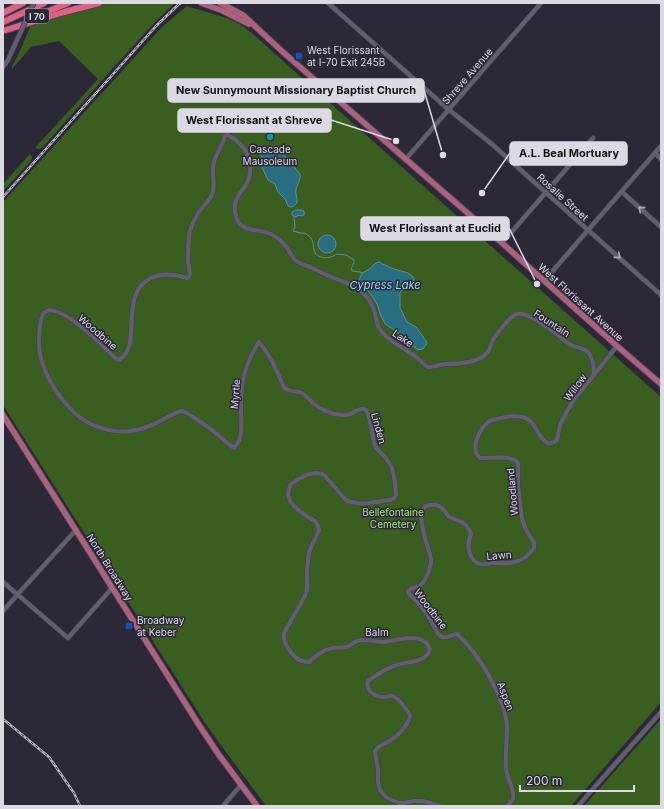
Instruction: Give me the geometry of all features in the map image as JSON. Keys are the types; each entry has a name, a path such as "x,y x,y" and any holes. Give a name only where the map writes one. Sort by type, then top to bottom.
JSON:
{"highway":[{"name":"I 70","path":"3,13 23,3"},
{"path":"3,22 44,3"},
{"name":"I 70","path":"5,31 68,3"},
{"path":"5,31 64,12 99,3"}],"main road":[{"name":"West Florissant Avenue","path":"201,3 221,10 255,27"},
{"name":"West Florissant Avenue","path":"220,3 243,15 405,160 502,243 661,384"},
{"name":"North Broadway","path":"3,415 199,725 257,806"}],"street":[{"path":"3,67 8,60 34,3"},
{"name":"Rosalie Street","path":"328,3 448,109 493,144 661,295"},
{"name":"Shreve Avenue","path":"405,160 541,3"},
{"name":"Lake","path":"119,360 126,354 129,346 133,300 140,286 154,276 164,274 180,275 187,278 189,277 188,251 190,232 198,213 213,191 213,164 226,135 241,144 248,156 249,176 247,183 236,200 234,206 240,224 248,229 264,232 276,237 287,247 296,261 324,274 349,283 362,292 372,304 378,325 384,334 395,344 412,354 429,367 432,367 439,364 464,362 482,357 487,353 493,339"},
{"path":"502,243 593,138"},
{"path":"544,281 661,146"},
{"path":"655,154 661,159"},
{"path":"622,192 661,226"},
{"name":"Woodbine","path":"119,360 116,359 92,335 78,324 51,311 44,314 39,331 40,354 48,377 58,393 83,419 103,428 125,431 137,430 149,426 182,411 204,424 234,448"},
{"name":"Fountain","path":"493,339 512,317 516,314 524,315 547,327 569,344 586,350 590,355 594,368 594,375"},
{"name":"Linden","path":"259,342 271,359 284,388 287,390 300,392 315,405 334,414 352,414 361,408 366,410 375,447 377,451 387,459 390,465 396,495 391,500 362,504 350,501 341,495 322,474 302,477 290,485 288,495 294,506 315,521 319,529"},
{"name":"Myrtle","path":"234,448 241,431 241,398 246,369 259,342"},
{"name":"Willow","path":"517,462 516,460 507,458 485,459 477,456 475,450 476,443 483,427 490,421 513,416 521,416 531,422 540,437 545,441 548,443 554,442 557,440 560,425 573,401 617,346"},
{"name":"Woodland","path":"517,462 519,468 518,485 522,518 525,528 534,543"},
{"name":"Lawn","path":"408,591 419,586 425,580 430,568 431,561 423,531 421,513 424,508 430,504 442,507 449,517 462,521 467,525 471,534 468,545 469,551 475,562 480,564 511,563 521,560 532,553 534,543"},
{"name":"Balm","path":"319,529 318,536 309,552 307,589 305,596 300,602 284,633 287,646 299,659 304,662 308,662 324,650 332,648 345,648 357,641 363,640 383,642 407,638 424,641 428,645 430,650 422,659 415,662 400,664 386,670 368,682 367,689 379,696 392,696 397,699 410,715 407,724 401,731 391,740 378,746 375,751 380,790 385,796 396,802 403,803 423,801 440,806"},
{"path":"3,611 76,530"},
{"path":"3,582 68,638 112,588"},
{"name":"Woodbine","path":"408,591 420,605 442,637 445,638 453,634 457,634"},
{"name":"Aspen","path":"457,634 479,660 496,689 504,709 507,727 506,772 513,791 513,798 507,806"},
{"path":"578,806 661,712"},
{"path":"223,806 241,785"}],"green space":[{"path":"110,3 175,3 155,22 42,148 35,148 98,79 59,41 31,47 12,69 31,25 70,12"},
{"name":"Bellefontaine Cemetery","path":"187,6 227,18 241,25 661,397 661,702 571,806 266,806 205,723 3,405 3,202 161,28"},
{"path":"30,154 32,157 31,161 3,191 3,184"},
{"path":"661,719 661,806 584,806"}],"water":[{"path":"272,146 283,154 300,174 296,188 297,202 296,205 292,207 288,206 285,199 278,192 275,184 268,180 262,167 262,153 266,148"},
{"path":"296,210 304,211 304,215 298,215 296,217 292,215 292,212"},
{"path":"327,235 333,238 336,244 333,250 327,253 321,250 318,244 321,238"},
{"name":"Cypress Lake","path":"379,262 391,268 408,273 413,277 414,280 400,293 400,308 407,322 416,327 426,341 427,343 423,349 418,350 385,324 377,304 369,292 359,282 362,273"}],"waterway":[{"path":"294,217 295,227 293,231 305,233 310,237 313,242 314,250 318,256 327,258 337,254 346,255 354,260 352,271 362,273"}],"railway":[{"path":"3,197 157,25 181,3"},
{"path":"3,719 49,757 74,793 80,806"}],"place":[{"name":"West Florissant at I-70 Exit 245B","path":"299,56"},
{"name":"Cascade Mausoleum","path":"270,137"},
{"name":"West Florissant at Shreve","path":"396,141"},
{"name":"New Sunnymount Missionary Baptist Church","path":"443,155"},
{"name":"A.L. Beal Mortuary","path":"482,193"},
{"name":"West Florissant at Euclid","path":"537,284"},
{"name":"Broadway at Keber","path":"129,626"}]}
